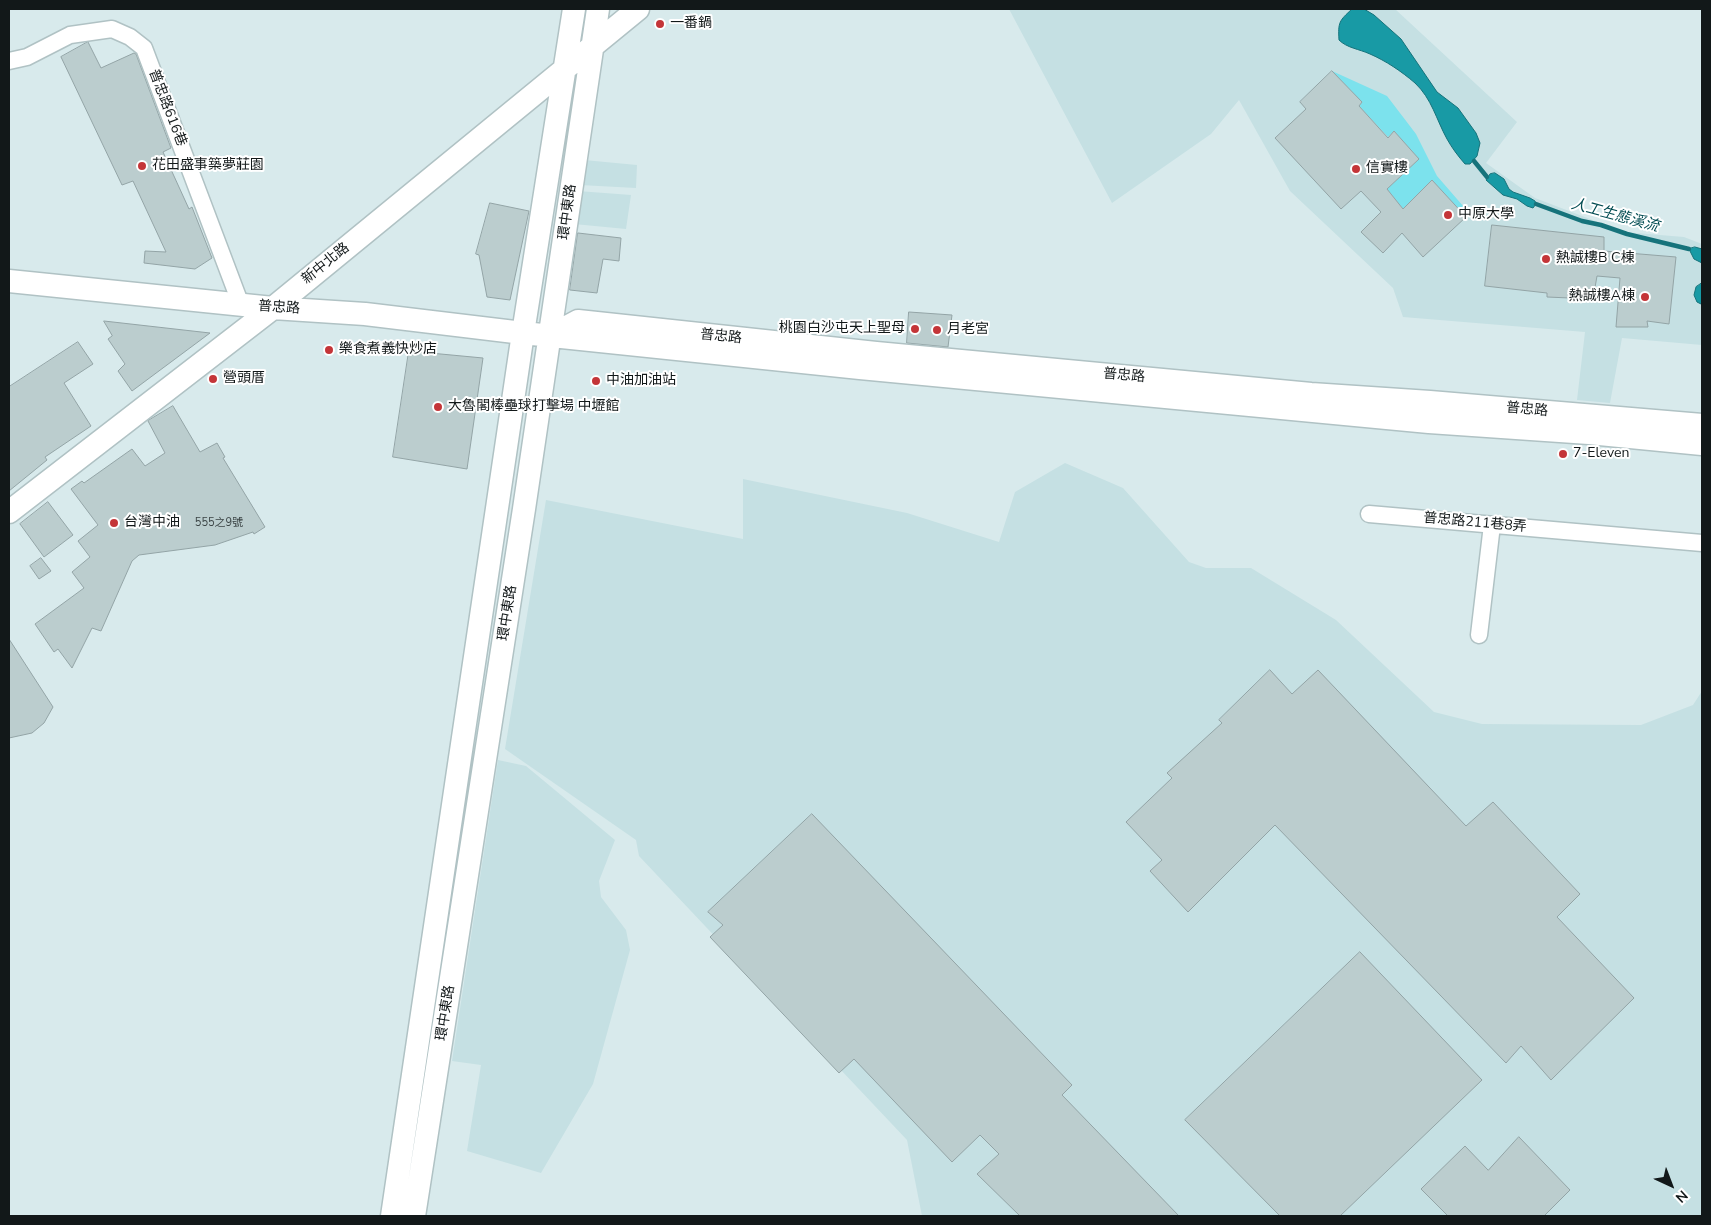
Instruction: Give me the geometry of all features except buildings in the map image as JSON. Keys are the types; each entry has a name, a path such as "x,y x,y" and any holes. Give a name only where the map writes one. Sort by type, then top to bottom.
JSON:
{"street":[{"name":"環中東路","path":"392,1216 523,333 574,9"},
{"name":"環中東路","path":"414,1216 550,336 598,9"},
{"name":"新中北路","path":"9,512 273,308 638,9"},
{"name":"普忠路616巷","path":"9,62 27,57 70,35 112,29 130,37 144,48 241,305"},
{"name":"普忠路","path":"9,281 273,308 365,314 550,336 870,369 1429,422 1702,444"},
{"name":"普忠路","path":"550,336 578,321 886,354 1311,394 1440,402 1702,425"},
{"name":"普忠路211巷8弄","path":"1369,514 1702,543"},
{"path":"1479,635 1492,525"}],"shaded area":[{"name":"中原大學","path":"1009,9 1395,9 1517,122 1486,163 1535,198 1624,232 1684,237 1702,244 1702,345 1622,338 1610,403 1577,400 1585,332 1403,317 1393,288 1290,191 1239,100 1211,134 1112,203"},
{"path":"1352,9 1364,9 1374,15 1401,39 1437,92 1458,108 1476,133 1480,143 1477,156 1470,164 1465,164 1453,149 1443,132 1430,102 1415,83 1399,70 1382,60 1366,52 1349,47 1339,40 1340,22"},
{"path":"1332,71 1387,96 1416,134 1437,176 1470,214 1466,217 1432,180 1403,209 1387,189 1419,159 1394,131 1388,137 1359,106 1362,102"},
{"path":"584,160 637,165 636,188 580,185"},
{"path":"1495,173 1504,179 1509,189 1513,192 1535,201 1536,204 1533,208 1517,199 1503,195 1486,180 1490,174"},
{"path":"578,191 631,195 626,229 574,224"},
{"path":"1695,247 1702,249 1702,263 1694,259 1689,249"},
{"path":"1702,283 1701,304 1697,302 1694,295 1696,287"},
{"path":"1065,463 1123,488 1189,562 1206,568 1251,568 1336,620 1434,712 1482,724 1641,725 1693,705 1702,691 1702,1216 922,1216 907,1140 639,856 636,840 505,749 546,500 743,539 743,479 907,513 999,542 1015,492"},
{"path":"498,760 526,766 615,840 599,881 601,897 626,930 630,950 593,1084 541,1173 467,1151 481,1065 452,1061"}],"waterway":[{"name":"人工生態溪流","path":"1474,161 1487,177"},
{"name":"人工生態溪流","path":"1536,204 1582,221 1689,249"}],"place":[{"name":"一番鍋","path":"660,24"},
{"name":"花田盛事築夢莊園","path":"142,166"},
{"name":"信實樓","path":"1356,169"},
{"name":"中原大學","path":"1448,215"},
{"name":"熱誠樓B C棟","path":"1546,259"},
{"name":"熱誠樓A棟","path":"1645,297"},
{"name":"桃園白沙屯天上聖母","path":"915,329"},
{"name":"月老宮","path":"937,330"},
{"name":"樂食煮義快炒店","path":"329,350"},
{"name":"營頭厝","path":"213,379"},
{"name":"中油加油站","path":"596,381"},
{"name":"大魯閣棒壘球打擊場 中壢館","path":"438,407"},
{"name":"7-Eleven","path":"1563,454"},
{"name":"台灣中油","path":"114,523"}]}
